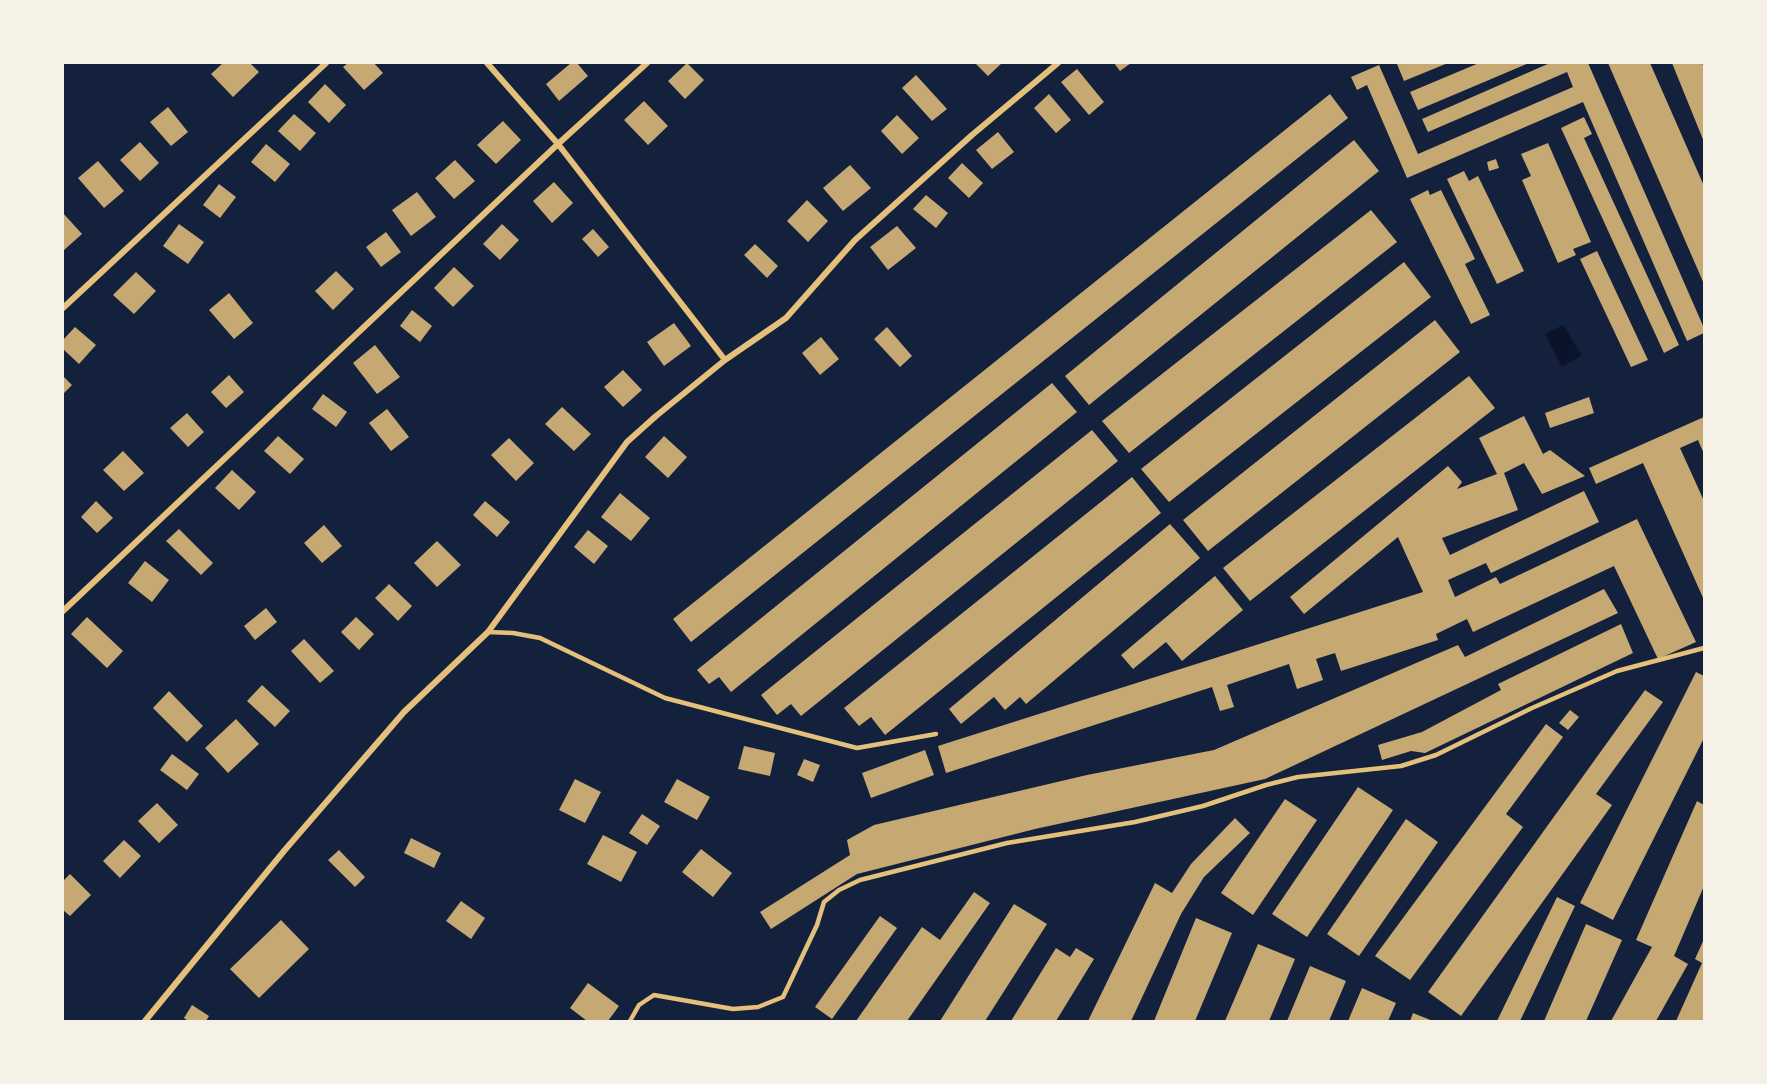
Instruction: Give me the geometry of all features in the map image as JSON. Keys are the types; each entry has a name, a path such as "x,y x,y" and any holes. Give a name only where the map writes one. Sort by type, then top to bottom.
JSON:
{"street":[{"path":"63,308 326,63"},
{"path":"487,63 558,144 725,360"},
{"path":"63,611 558,144 647,63"},
{"path":"145,1021 285,851 404,712 488,632 627,442 725,360 786,318 855,240 972,135 1058,63"}],"lane":[{"path":"488,632 513,633 540,638 665,698 857,748 936,734"},
{"path":"630,1021 639,1005 654,995 733,1009 758,1007 783,997 817,925 824,902 838,890 860,880 1007,843 1135,822 1203,806 1298,777 1401,766 1436,755 1532,708 1617,671 1704,648"}],"water":[{"path":"1563,325 1582,355 1562,367 1545,334"}],"building":[{"path":"223,63 250,63 259,72 233,97 211,74"},
{"path":"348,63 374,63 383,73 364,90 343,67"},
{"path":"571,63 577,63 588,76 559,101 546,84"},
{"path":"687,63 704,80 685,99 668,81"},
{"path":"975,63 1002,63 988,76"},
{"path":"1114,63 1131,63 1120,71"},
{"path":"1448,63 1404,81 1397,64"},
{"path":"1479,63 1529,63 1418,110 1410,92"},
{"path":"1550,63 1588,63 1704,328 1704,333 1687,341 1583,102 1407,178 1367,85 1357,90 1351,77 1379,65 1418,154 1573,87 1567,72 1428,132 1422,119"},
{"path":"1608,63 1650,63 1704,186 1704,284"},
{"path":"1672,63 1702,63 1704,68 1704,142"},
{"path":"1077,69 1104,102 1089,115 1061,82"},
{"path":"916,75 947,109 932,121 902,88"},
{"path":"325,84 346,105 329,123 308,102"},
{"path":"1049,94 1071,120 1056,133 1034,108"},
{"path":"1330,94 1348,118 691,642 673,619"},
{"path":"644,101 668,126 648,145 624,120"},
{"path":"168,107 188,132 171,146 150,122"},
{"path":"294,114 316,133 300,151 278,131"},
{"path":"897,115 919,138 902,154 881,131"},
{"path":"1584,117 1592,134 1584,138 1679,345 1664,353 1561,128"},
{"path":"503,121 521,140 496,164 477,145"},
{"path":"998,132 1014,152 992,169 976,150"},
{"path":"1354,140 1379,171 1089,405 1065,376"},
{"path":"140,142 159,163 140,181 120,160"},
{"path":"1548,143 1591,242 1573,249 1576,255 1558,263 1522,180 1531,176 1521,154"},
{"path":"266,144 290,164 275,182 251,162"},
{"path":"1496,159 1499,168 1489,171 1487,162"},
{"path":"455,160 475,181 454,199 435,178"},
{"path":"98,161 124,191 104,208 78,178"},
{"path":"962,163 983,183 969,198 948,178"},
{"path":"850,165 871,188 843,211 823,188"},
{"path":"1464,171 1469,181 1478,176 1524,271 1497,284 1447,179"},
{"path":"554,182 573,203 552,223 533,201"},
{"path":"219,184 236,197 220,218 203,205"},
{"path":"1428,190 1430,195 1441,190 1475,259 1465,264 1490,315 1471,324 1410,199"},
{"path":"417,192 436,217 411,236 392,210"},
{"path":"926,195 948,213 936,228 913,209"},
{"path":"807,200 828,221 808,242 787,221"},
{"path":"1371,210 1397,242 1129,453 1102,421"},
{"path":"63,213 82,234 63,251"},
{"path":"179,224 204,242 188,264 163,246"},
{"path":"502,224 519,240 500,260 483,244"},
{"path":"897,226 916,248 888,270 870,247"},
{"path":"593,229 609,247 598,257 582,239"},
{"path":"386,232 401,252 381,267 366,247"},
{"path":"755,244 778,266 767,278 744,255"},
{"path":"1597,251 1648,360 1631,367 1580,259"},
{"path":"1404,262 1431,297 1169,502 1141,469"},
{"path":"454,267 474,286 453,307 434,288"},
{"path":"336,271 354,289 333,310 315,291"},
{"path":"136,272 156,291 134,314 113,295"},
{"path":"229,293 253,323 234,339 209,310"},
{"path":"412,310 432,326 420,342 400,326"},
{"path":"1435,320 1460,352 1208,551 1183,520"},
{"path":"674,323 691,346 664,366 647,342"},
{"path":"75,327 96,345 79,364 63,349 63,340"},
{"path":"887,327 912,356 900,367 874,339"},
{"path":"821,337 839,359 820,375 802,353"},
{"path":"375,345 400,377 377,394 353,363"},
{"path":"623,370 642,390 623,407 604,387"},
{"path":"229,375 244,392 226,408 211,392"},
{"path":"63,376 72,385 63,394"},
{"path":"1469,376 1495,408 1250,601 1223,568"},
{"path":"1052,383 1077,412 731,692 719,677 709,684 697,670"},
{"path":"323,394 347,412 336,427 312,409"},
{"path":"1589,397 1594,413 1550,428 1545,413"},
{"path":"562,407 591,434 574,451 545,424"},
{"path":"387,409 409,437 391,451 369,423"},
{"path":"187,413 204,432 188,447 170,428"},
{"path":"1524,416 1543,454 1550,450 1585,476 1542,494 1524,463 1504,473 1518,510 1442,538 1450,555 1584,491 1599,522 1491,573 1486,563 1448,580 1455,597 1496,577 1500,584 1637,519 1696,642 1658,659 1614,566 1473,632 1467,619 1436,634 1438,640 1341,671 1335,653 1316,659 1323,680 1297,689 1289,664 1227,685 1234,707 1220,711 1212,687 946,773 938,746 1423,592 1398,537 1304,614 1290,597 1448,466 1462,482 1457,489 1497,474 1479,438"},
{"path":"1704,417 1704,454 1698,440 1680,448 1704,501 1704,600 1643,463 1596,484 1589,468"},
{"path":"1092,430 1118,461 801,716 791,704 777,715 761,695"},
{"path":"278,436 304,459 290,474 264,451"},
{"path":"664,436 687,457 668,478 645,457"},
{"path":"509,438 534,463 516,481 491,455"},
{"path":"123,451 144,473 124,491 103,470"},
{"path":"232,470 256,492 239,510 215,488"},
{"path":"1132,477 1161,513 885,735 871,717 859,726 844,708"},
{"path":"620,493 650,518 631,541 601,517"},
{"path":"96,501 113,518 97,533 81,517"},
{"path":"485,501 510,522 497,537 473,515"},
{"path":"1170,524 1200,558 1026,704 1020,697 1005,710 994,697 961,724 949,709"},
{"path":"324,525 342,546 322,563 304,543"},
{"path":"179,529 213,563 201,575 166,541"},
{"path":"588,530 608,546 594,564 574,547"},
{"path":"437,541 461,565 437,587 414,563"},
{"path":"145,561 169,580 152,602 128,583"},
{"path":"1215,576 1243,610 1182,661 1166,642 1133,669 1121,655"},
{"path":"389,584 412,606 398,621 375,598"},
{"path":"1604,589 1618,613 1265,779 1035,829 857,874 771,929 760,912 850,855 847,840 874,825 1087,775 1214,750 1458,645 1465,657"},
{"path":"266,608 277,622 255,640 244,626"},
{"path":"87,617 123,651 107,668 71,634"},
{"path":"356,617 374,634 359,650 341,632"},
{"path":"1621,624 1633,653 1425,753 1411,751 1382,760 1378,745 1422,732 1501,690 1498,684"},
{"path":"304,639 334,671 320,683 291,651"},
{"path":"1696,672 1704,676 1704,738 1613,920 1580,903"},
{"path":"262,685 290,711 275,727 247,701"},
{"path":"1645,690 1663,702 1596,794 1612,805 1461,1016 1428,992"},
{"path":"169,691 203,726 187,742 153,708"},
{"path":"1570,710 1579,717 1568,730 1559,723"},
{"path":"236,719 259,744 228,773 205,748"},
{"path":"1546,724 1563,737 1506,814 1523,827 1410,980 1375,956"},
{"path":"744,746 775,753 770,776 738,769"},
{"path":"925,750 934,775 871,798 862,773"},
{"path":"172,754 199,774 187,790 160,770"},
{"path":"804,759 820,765 813,782 797,775"},
{"path":"575,779 601,792 585,823 559,810"},
{"path":"677,779 710,797 697,820 664,802"},
{"path":"1358,787 1393,810 1307,937 1272,914"},
{"path":"1285,799 1317,820 1253,915 1221,893"},
{"path":"1697,801 1704,805 1704,886 1674,956 1688,964 1656,1021 1611,1021 1652,947 1636,940"},
{"path":"157,803 178,825 159,843 138,821"},
{"path":"642,814 660,826 647,845 629,833"},
{"path":"1235,818 1250,833 1204,877 1181,914 1131,1021 1088,1021 1155,883 1172,893 1191,864"},
{"path":"1406,819 1438,842 1359,956 1327,934"},
{"path":"603,835 637,852 621,882 587,864"},
{"path":"411,838 441,853 434,868 404,853"},
{"path":"124,840 141,856 120,878 103,861"},
{"path":"701,849 732,873 713,897 682,872"},
{"path":"339,850 365,877 355,887 328,860"},
{"path":"70,874 91,895 70,916 63,910 63,881"},
{"path":"974,892 990,903 907,1021 856,1021 922,927 940,940"},
{"path":"1557,897 1575,906 1520,1021 1497,1021"},
{"path":"461,901 485,918 471,939 446,921"},
{"path":"1014,904 1047,924 985,1021 940,1021"},
{"path":"880,916 897,928 832,1019 815,1007"},
{"path":"1196,918 1232,933 1195,1021 1154,1021"},
{"path":"281,920 309,949 259,998 230,969"},
{"path":"1586,924 1622,940 1586,1021 1544,1021"},
{"path":"1704,939 1704,1021 1676,1021 1702,963 1695,959"},
{"path":"1258,944 1295,959 1269,1021 1225,1021"},
{"path":"1056,948 1070,957 1076,948 1094,959 1056,1021 1011,1021"},
{"path":"1310,966 1346,981 1329,1021 1287,1021"},
{"path":"588,983 619,1006 608,1021 587,1021 570,1008"},
{"path":"1362,988 1396,1003 1388,1021 1348,1021"},
{"path":"192,1005 209,1016 206,1021 188,1021 184,1018"},
{"path":"1413,1013 1433,1021 1410,1021"}]}
